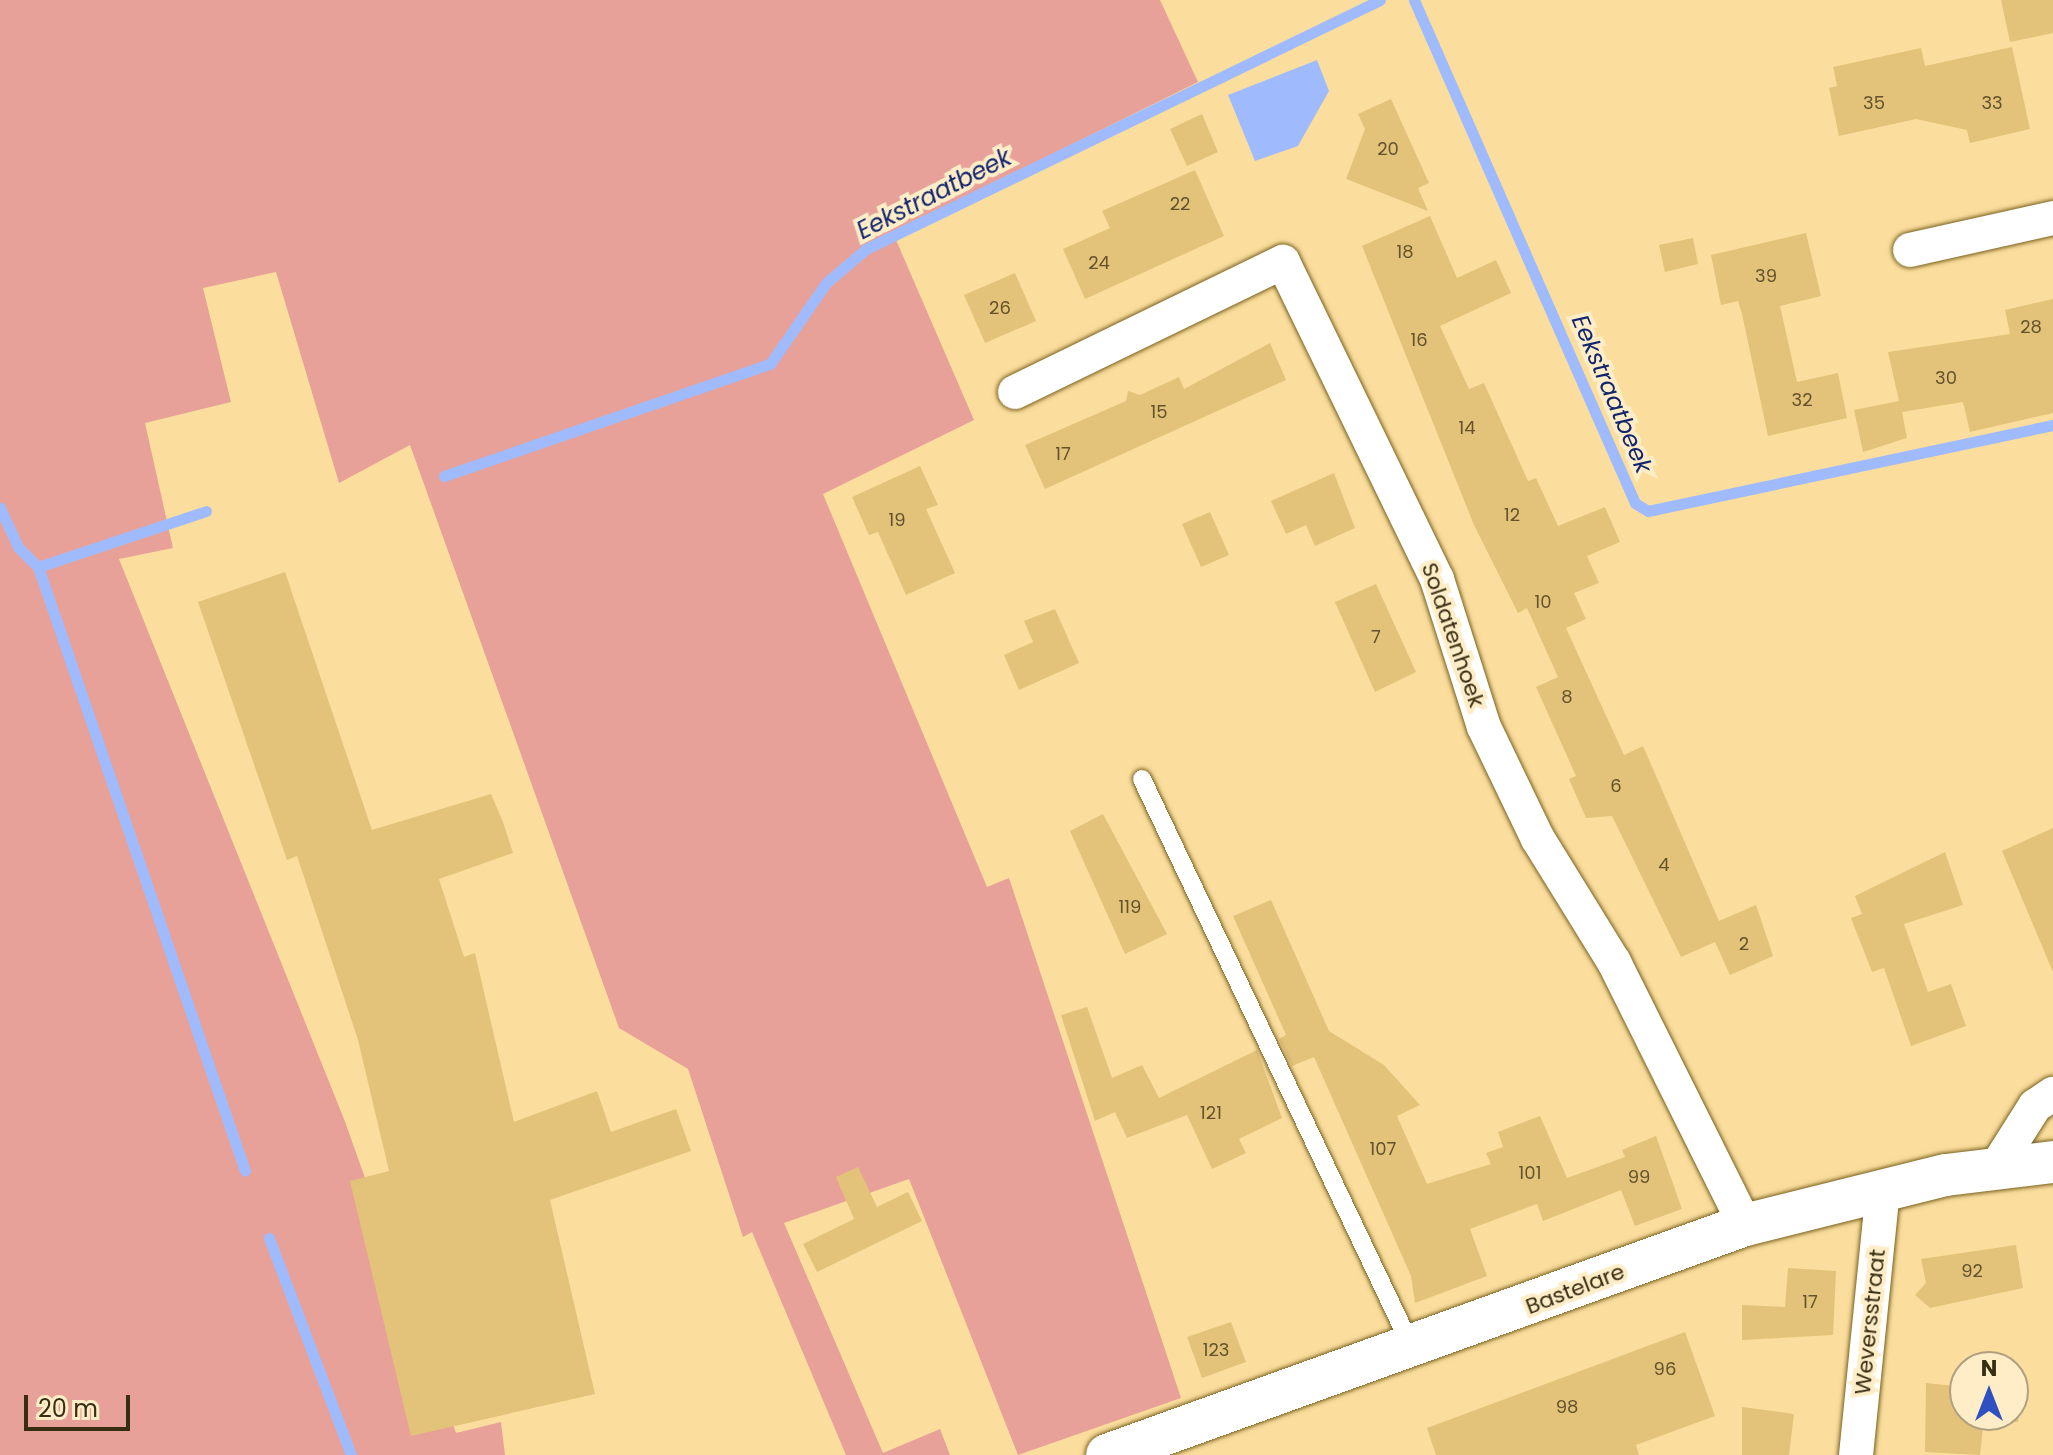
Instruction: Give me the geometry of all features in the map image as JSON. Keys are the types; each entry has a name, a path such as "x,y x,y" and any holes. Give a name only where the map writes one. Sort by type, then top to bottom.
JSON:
{"street":[{"path":"1910,250 2053,218"},
{"name":"Soldatenhoek","path":"1015,392 1283,262 1437,579 1484,727 1538,839 1614,962 1745,1225"},
{"path":"1995,1169 2035,1106 2053,1094"},
{"name":"Bastelare","path":"1107,1455 1413,1350 1745,1225 1883,1188 2053,1162"},
{"name":"Weversstraat","path":"1856,1455 1883,1188"}],"lane":[{"path":"1142,779 1413,1350"}],"shaded area":[{"path":"0,0 1160,0 1198,82 893,233 974,420 823,494 987,887 1009,878 1181,1398 1018,1455 909,1179 784,1223 883,1453 940,1429 950,1455 846,1455 752,1232 743,1237 688,1069 619,1028 410,445 339,483 276,272 203,288 231,402 145,423 173,548 119,559 344,1119 456,1433 501,1422 505,1455 0,1455"}],"water":[{"path":"1317,60 1329,91 1298,146 1255,161 1228,95"}],"building":[{"path":"2001,0 2053,0 2053,33 2010,42"},
{"path":"2012,47 2030,129 1970,143 1967,130 1916,119 1839,136 1829,88 1837,86 1833,67 1921,48 1925,66"},
{"path":"1391,99 1429,183 1418,188 1428,211 1346,179 1365,129 1358,114"},
{"path":"1202,114 1218,152 1187,166 1170,129"},
{"path":"1195,170 1224,236 1085,299 1063,249 1110,228 1102,211"},
{"path":"1430,216 1457,278 1496,260 1511,293 1440,326 1469,389 1484,383 1528,481 1536,478 1558,526 1605,507 1620,542 1587,556 1599,583 1574,593 1586,619 1566,628 1624,755 1643,746 1719,921 1756,905 1773,956 1730,975 1715,942 1681,957 1612,816 1586,818 1569,779 1576,776 1536,687 1558,677 1527,608 1518,613 1474,525 1362,246"},
{"path":"1806,233 1821,296 1780,306 1797,382 1838,373 1847,418 1768,436 1738,301 1721,305 1711,255"},
{"path":"1693,238 1698,264 1665,272 1659,245"},
{"path":"1015,273 1036,321 985,343 964,295"},
{"path":"2053,299 2053,413 1970,432 1963,402 1902,412 1907,438 1863,452 1854,410 1899,401 1888,352 2010,334 2005,310"},
{"path":"1270,343 1286,380 1045,489 1025,445 1126,401 1128,391 1140,395 1179,377 1184,389"},
{"path":"920,466 938,505 926,509 955,573 906,595 878,532 869,535 852,497"},
{"path":"1334,473 1355,528 1315,546 1306,525 1286,534 1271,501"},
{"path":"1210,512 1229,555 1201,567 1182,524"},
{"path":"285,572 372,830 491,794 503,822 513,853 439,879 464,957 475,953 514,1122 597,1091 611,1132 676,1109 691,1151 550,1200 595,1394 411,1436 350,1181 389,1171 358,1040 297,856 287,860 198,602"},
{"path":"1376,584 1416,672 1375,692 1335,602"},
{"path":"1055,609 1079,663 1019,690 1004,655 1033,642 1024,621"},
{"path":"1103,814 1167,934 1125,954 1070,831"},
{"path":"2053,828 2053,972 2002,851"},
{"path":"1945,852 1963,905 1904,924 1928,992 1951,984 1966,1026 1911,1046 1884,968 1872,972 1851,918 1862,914 1855,896"},
{"path":"1271,900 1329,1031 1384,1065 1420,1105 1397,1116 1427,1184 1491,1164 1486,1153 1503,1147 1498,1132 1540,1116 1567,1178 1625,1157 1622,1150 1656,1136 1682,1209 1635,1226 1621,1190 1543,1221 1537,1204 1470,1229 1487,1276 1415,1303 1411,1276 1314,1057 1292,1066 1279,1039 1286,1035 1233,916"},
{"path":"1087,1007 1112,1078 1142,1065 1159,1098 1257,1050 1282,1118 1239,1139 1246,1153 1212,1169 1187,1115 1127,1138 1115,1112 1095,1121 1061,1015"},
{"path":"858,1167 877,1207 908,1192 922,1221 817,1272 803,1244 854,1219 836,1177"},
{"path":"2016,1245 2023,1288 1930,1308 1915,1295 1926,1283 1921,1259"},
{"path":"1788,1268 1836,1271 1833,1335 1742,1340 1742,1305 1785,1307"},
{"path":"1231,1322 1246,1362 1202,1378 1187,1337"},
{"path":"1685,1332 1715,1416 1636,1445 1639,1455 1436,1455 1427,1428"},
{"path":"1926,1383 1949,1385 1949,1431 1983,1431 1980,1455 1925,1452"},
{"path":"1742,1407 1794,1414 1789,1455 1742,1455"}],"waterway":[{"name":"Eekstraatbeek","path":"444,476 770,364 826,283 866,249 1380,0"},
{"name":"Eekstraatbeek","path":"1414,0 1635,503 1648,511 2053,425"},
{"name":"Eekstraatbeek","path":"0,508 18,547 38,567 206,511"},
{"path":"38,567 245,1171"},
{"path":"269,1238 351,1455"}]}
